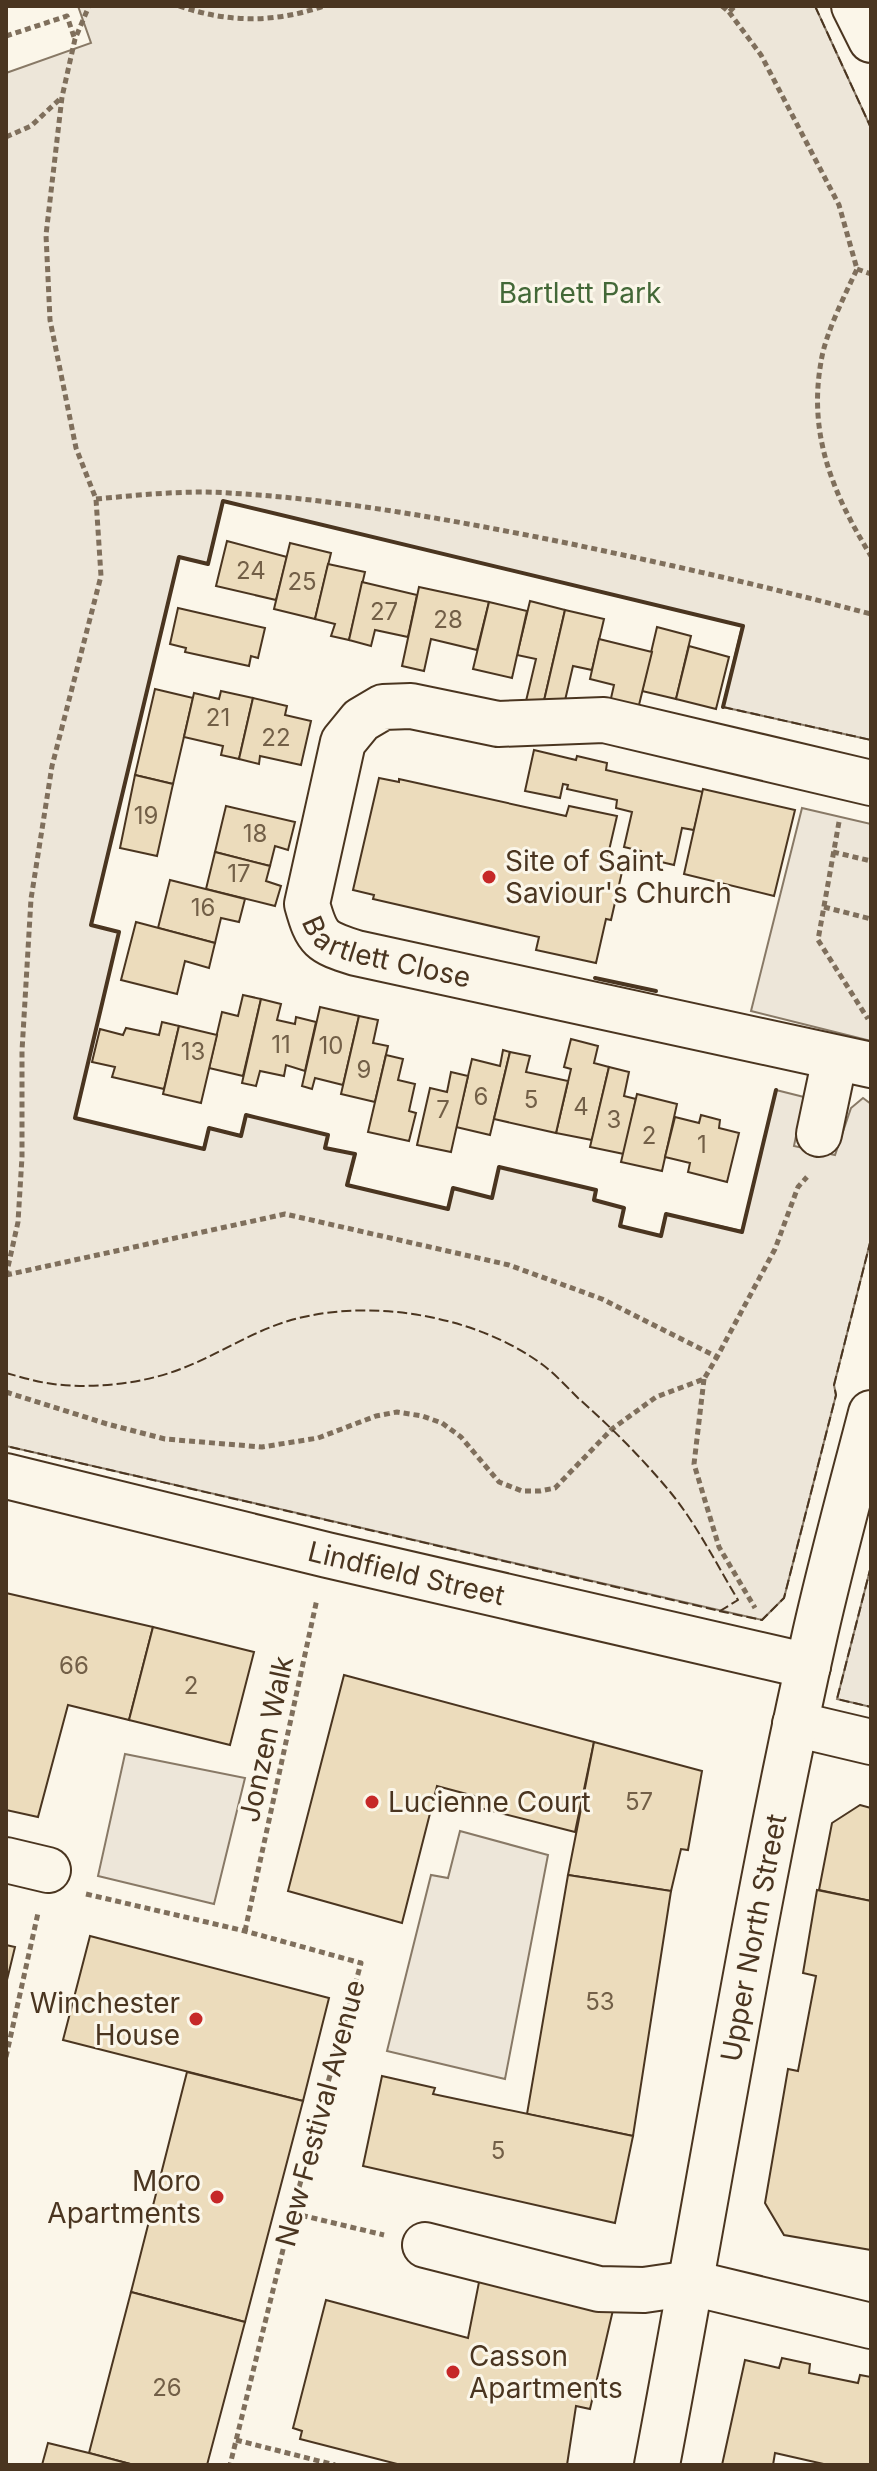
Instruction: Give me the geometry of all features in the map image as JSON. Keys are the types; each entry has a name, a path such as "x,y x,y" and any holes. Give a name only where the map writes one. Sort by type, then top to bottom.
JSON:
{"street":[{"path":"854,6 871,40"},
{"name":"Bartlett Close","path":"853,1062 356,953 330,945 314,930 307,904 343,742 361,720 383,707 411,706 498,724 604,720 859,780"},
{"path":"817,1151 853,1062"},
{"name":"Upper North Street","path":"657,2465 755,1922 795,1724 871,1413"},
{"name":"Lindfield Street","path":"6,1476 327,1555 811,1654"},
{"path":"795,1724 871,1742"},
{"path":"6,1860 48,1870"},
{"path":"425,2245 599,2289 644,2290 692,2283 871,2326"}],"path":[{"path":"89,6 75,39 62,97 46,235 50,320 76,448 96,499 101,576 52,766 31,899 22,1051 22,1157 18,1222 6,1276 285,1214 509,1265 602,1299 717,1357"},
{"path":"179,6 197,12 257,21 324,6"},
{"path":"722,6 761,55 839,205 857,269 821,360 817,412 825,464 848,519 871,556"},
{"path":"729,12 735,6"},
{"path":"6,36 67,16 75,39"},
{"path":"6,137 31,126 62,97"},
{"path":"857,269 871,274"},
{"path":"96,499 174,492 228,493 331,503 470,524 639,558 871,614"},
{"path":"859,780 833,852 818,940 871,1025"},
{"path":"833,852 871,861"},
{"path":"824,907 871,919"},
{"path":"811,1654 762,1620 719,1547 694,1464 704,1379 775,1249 798,1187 817,1151"},
{"path":"6,1392 165,1439 262,1447 318,1438 376,1416 397,1412 422,1416 442,1423 461,1437 499,1482 522,1491 540,1491 555,1488 612,1429 656,1397 704,1379"},
{"name":"Jonzen Walk","path":"245,1931 327,1555"},
{"path":"6,2057 48,1870"},
{"name":"New Festival Avenue","path":"48,1870 76,1892 245,1931 361,1963 292,2213 230,2465"},
{"path":"292,2213 425,2245"},
{"path":"236,2440 335,2465"}],"green space":[{"name":"Bartlett Park","path":"78,6 815,6 871,128 871,740 723,707 742,626 223,501 208,564 179,557 91,925 119,932 75,1118 203,1149 209,1128 241,1136 246,1115 328,1135 325,1148 355,1154 348,1185 448,1209 453,1188 492,1198 499,1167 596,1190 594,1200 624,1208 620,1226 661,1236 666,1214 742,1231 776,1090 804,1097 794,1146 835,1155 851,1108 863,1098 871,1104 871,1239 834,1385 836,1395 784,1598 762,1620 6,1446 6,73 91,43"},
{"path":"802,808 871,824 871,1041 751,1011"},
{"path":"871,1566 871,1707 837,1699"},
{"path":"125,1754 245,1778 214,1904 98,1876"},
{"path":"460,1831 548,1855 505,2079 387,2051 431,1875 448,1878"}],"building":[{"path":"227,541 287,557 276,600 216,586"},
{"path":"290,543 331,553 315,619 274,609"},
{"path":"328,564 365,572 349,640 331,636 335,624 315,619"},
{"path":"362,582 417,595 408,637 375,630 371,646 349,640"},
{"path":"419,587 489,602 477,650 431,639 424,671 402,666"},
{"path":"530,601 565,610 543,705 526,701 536,659 517,655"},
{"path":"489,602 527,611 512,678 473,669"},
{"path":"178,608 265,628 258,658 251,656 249,666 185,652 186,648 170,644"},
{"path":"565,610 604,619 592,670 573,666 563,709 543,705"},
{"path":"657,627 691,636 676,699 642,691"},
{"path":"599,639 652,652 637,713 609,707 614,685 590,679"},
{"path":"689,646 729,657 716,709 676,699"},
{"path":"155,689 193,698 173,784 135,775"},
{"path":"221,691 253,698 239,759 221,755 223,746 184,737 194,693 219,699"},
{"path":"253,698 287,706 285,715 311,721 301,765 260,756 259,764 239,759"},
{"path":"534,750 576,760 577,756 607,763 606,770 703,792 694,830 682,828 674,865 640,857 641,851 624,847 632,812 616,808 617,800 567,789 568,785 563,784 560,798 525,791"},
{"path":"135,775 173,784 157,856 120,848"},
{"name":"Site of Saint Saviour's Church","path":"379,778 399,782 399,779 566,816 569,806 617,816 607,859 624,863 611,920 606,919 596,963 536,950 539,937 373,899 374,895 353,890"},
{"path":"703,789 795,810 774,896 684,874"},
{"path":"226,806 295,822 288,850 275,846 270,866 215,852"},
{"path":"215,852 270,866 266,881 281,886 275,906 206,889"},
{"path":"170,880 245,899 239,922 221,918 215,943 158,928"},
{"path":"136,922 215,943 209,968 185,961 177,994 121,980"},
{"path":"243,995 261,999 243,1076 209,1068 222,1012 238,1016"},
{"path":"261,999 281,1004 277,1020 295,1024 296,1017 316,1022 305,1071 286,1065 284,1076 260,1071 256,1086 242,1083"},
{"path":"320,1007 359,1016 343,1085 315,1078 312,1089 302,1086"},
{"path":"359,1016 378,1020 373,1043 388,1046 375,1102 341,1094"},
{"path":"162,1022 179,1026 164,1089 112,1077 115,1067 92,1062 100,1029 123,1035 126,1028 159,1035"},
{"path":"179,1026 217,1035 201,1103 163,1094"},
{"path":"571,1039 598,1046 594,1063 609,1067 592,1140 556,1133 571,1069 564,1067"},
{"path":"503,1050 510,1052 490,1135 456,1127 472,1059 500,1066"},
{"path":"510,1052 530,1056 526,1072 568,1081 556,1133 494,1119"},
{"path":"386,1055 403,1059 398,1080 415,1084 409,1111 416,1113 409,1141 368,1132"},
{"path":"609,1067 629,1072 624,1096 636,1099 624,1154 590,1147"},
{"path":"451,1072 468,1076 451,1152 417,1145 430,1088 447,1092"},
{"path":"637,1094 677,1104 662,1171 621,1162"},
{"path":"701,1115 720,1120 719,1128 739,1133 727,1182 688,1172 690,1163 665,1157 675,1117 699,1123"},
{"path":"6,1593 153,1627 129,1720 68,1705 38,1817 6,1810"},
{"path":"153,1627 254,1652 230,1745 129,1720"},
{"name":"Lucienne Court","path":"344,1675 594,1742 575,1832 476,1807 478,1797 437,1786 402,1923 288,1891"},
{"path":"594,1742 702,1771 688,1850 681,1849 671,1891 568,1875"},
{"path":"860,1805 871,1808 871,1901 819,1890 832,1823"},
{"path":"568,1875 671,1891 633,2136 527,2114"},
{"path":"817,1890 871,1901 871,2250 784,2235 765,2203 788,2069 798,2071 816,1976 803,1973"},
{"name":"Winchester House","path":"90,1936 329,1998 303,2101 63,2040"},
{"path":"6,1945 15,1947 6,1984"},
{"name":"Moro Apartments","path":"187,2072 303,2101 245,2322 131,2292"},
{"path":"382,2076 435,2088 433,2094 633,2136 615,2223 363,2166"},
{"name":"Casson Apartments","path":"481,2272 613,2310 590,2409 576,2406 567,2465 401,2465 300,2439 302,2431 293,2428 326,2300 468,2338"},
{"path":"131,2292 245,2322 207,2465 134,2465 89,2453"},
{"path":"782,2358 810,2364 809,2373 858,2383 860,2375 871,2377 871,2465 828,2465 775,2453 773,2465 722,2465 745,2360 779,2368"},
{"path":"48,2443 89,2453 134,2465 42,2465"}],"fence":[{"path":"815,6 871,128"},
{"path":"723,707 871,740"},
{"path":"719,1611 762,1620 784,1598 836,1395 834,1385 871,1239"},
{"path":"6,1373 68,1385 132,1382 178,1370 274,1326 319,1314 386,1311 454,1323 516,1348 543,1365 615,1432 680,1505 738,1600 720,1611 6,1446"},
{"path":"871,1566 837,1699 871,1707"}],"wall":[{"path":"723,707 743,626 223,501 208,564 179,557 91,925 119,932 75,1118 204,1149 209,1128 241,1136 246,1115 328,1135 325,1148 355,1154 347,1185 448,1209 453,1188 492,1198 499,1167 596,1190 594,1200 624,1208 620,1226 661,1236 666,1214 742,1232 776,1090"},
{"path":"595,978 656,991"}],"place":[{"name":"Site of Saint Saviour's Church","path":"489,877"},
{"name":"Lucienne Court","path":"372,1802"},
{"name":"Winchester House","path":"196,2019"},
{"name":"Moro Apartments","path":"217,2197"},
{"name":"Casson Apartments","path":"453,2372"}]}
